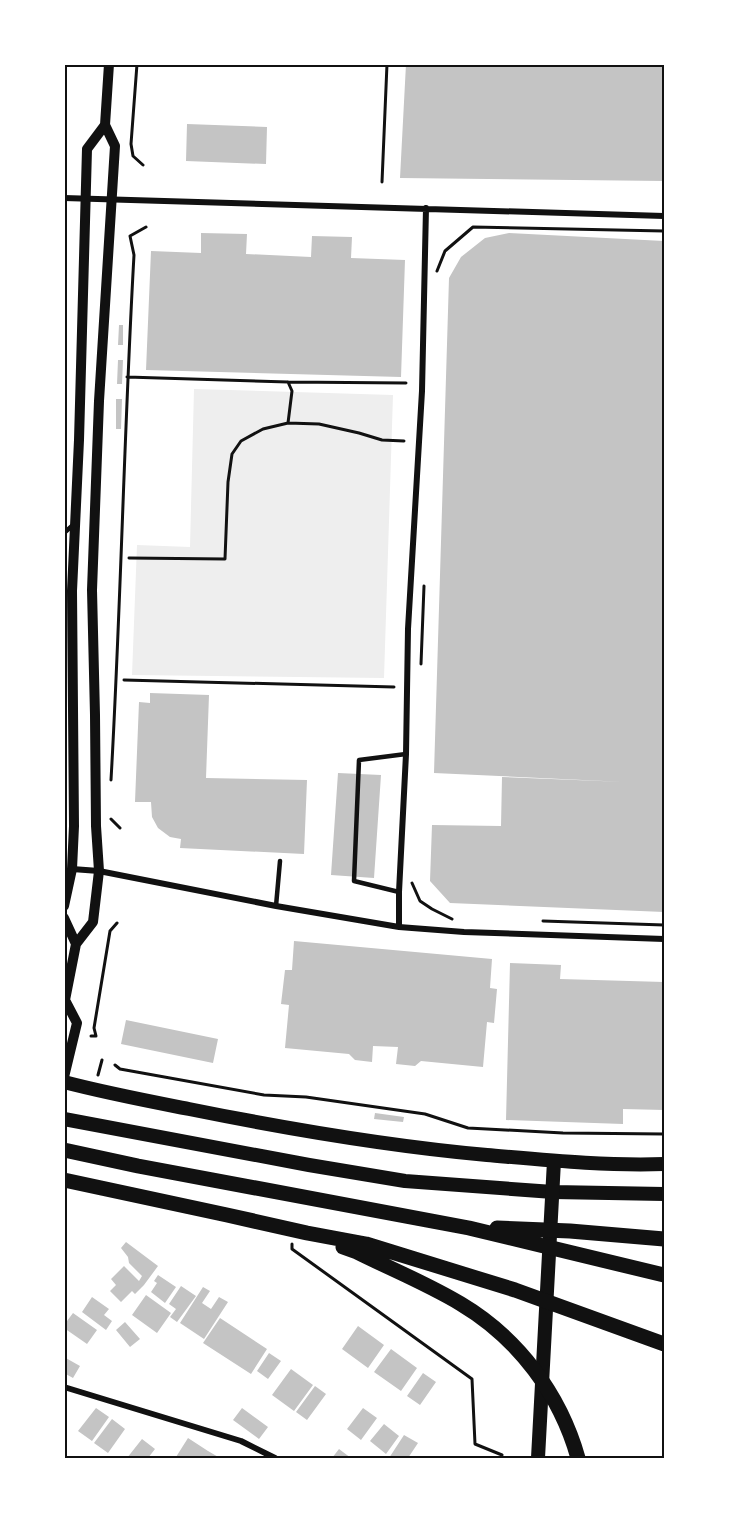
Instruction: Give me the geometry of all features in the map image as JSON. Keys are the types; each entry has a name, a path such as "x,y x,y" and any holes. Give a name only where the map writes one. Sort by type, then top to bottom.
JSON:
{"highway":[{"path":"64,1150 469,1228 664,1275"},
{"path":"64,1180 227,1215 357,1252 460,1304 487,1321 516,1348 540,1376 564,1419 578,1458"},
{"path":"469,1228 570,1231 664,1239"},
{"path":"300,1236 366,1245 434,1264 664,1344"}],"main road":[{"path":"64,1079 95,1090 263,1124 425,1149 554,1161 664,1164"},
{"path":"64,1119 309,1165 405,1180 553,1191 664,1194"},
{"path":"538,1458 554,1161"}],"street":[{"path":"64,1079 77,1023 65,1000 76,944 93,922 99,871 96,826 92,590 99,401 115,146 105,124 109,64"},
{"path":"64,906 72,869 74,826 72,591 87,149 105,124"},
{"path":"64,198 664,216"},
{"path":"399,927 408,629 422,391 426,208"},
{"path":"72,869 99,871 276,906 399,927 464,932 664,939"},
{"path":"64,918 76,944"},
{"path":"64,1387 241,1441 275,1458"}],"lane":[{"path":"64,533 75,523"},
{"path":"399,892 354,881 359,760 406,754"},
{"path":"276,906 280,861"}],"path":[{"path":"136,64 131,144 133,156 143,165"},
{"path":"382,182 387,64"},
{"path":"111,783 134,255 130,236 146,227"},
{"path":"436,277 445,251 472,227 664,231"},
{"path":"127,377 406,384"},
{"path":"288,382 292,391 288,423"},
{"path":"129,558 225,559 228,482 232,454 241,441 262,429 288,423 319,424 382,440 404,441"},
{"path":"421,672 424,578"},
{"path":"124,680 393,687"},
{"path":"109,817 120,828"},
{"path":"413,872 412,884 420,901 451,918"},
{"path":"534,921 664,925"},
{"path":"91,1036 96,1036 94,1028 110,931 117,923"},
{"path":"98,1075 102,1060"},
{"path":"115,1065 120,1069 264,1095 306,1097 425,1114 468,1128 563,1133 664,1134"},
{"path":"300,1236 292,1249 472,1379 475,1444 502,1455 501,1458"}],"shaded area":[{"path":"194,389 393,395 384,678 132,675 137,545 190,547"}],"building":[{"path":"406,64 664,64 664,181 400,178"},
{"path":"187,124 267,127 266,164 186,161"},
{"path":"201,233 247,234 246,254 311,257 312,236 352,237 351,258 405,260 401,377 146,370 151,251 201,253"},
{"path":"509,233 664,241 664,912 450,903 430,881 432,825 501,826 502,777 625,782 434,773 449,278 461,257 485,238"},
{"path":"119,325 123,325 123,345 118,345"},
{"path":"118,360 123,360 122,384 117,384"},
{"path":"116,399 122,399 121,429 116,429"},
{"path":"150,693 209,695 206,778 307,780 304,854 180,848 181,839 170,837 158,828 152,817 151,802 135,802 139,702 150,703"},
{"path":"338,773 381,775 374,878 331,875"},
{"path":"294,941 492,959 490,988 497,989 494,1023 487,1022 483,1067 421,1061 415,1066 396,1064 398,1047 373,1046 372,1062 355,1060 349,1054 285,1048 289,1005 281,1004 285,970 292,970"},
{"path":"510,963 561,965 560,979 664,982 664,1110 623,1109 623,1124 506,1120"},
{"path":"126,1020 218,1039 213,1063 121,1044"},
{"path":"375,1113 404,1117 403,1122 374,1119"},
{"path":"126,1242 158,1266 135,1294 132,1291 121,1302 110,1291 116,1285 111,1279 124,1266 139,1281 142,1276 129,1263 128,1257 121,1248"},
{"path":"158,1275 176,1287 165,1303 151,1292 157,1283 154,1281"},
{"path":"181,1286 196,1296 177,1322 170,1317 176,1309 169,1304"},
{"path":"203,1287 210,1291 202,1303 211,1309 219,1297 228,1302 204,1339 180,1323"},
{"path":"146,1295 171,1313 157,1333 132,1315"},
{"path":"92,1297 109,1309 104,1315 112,1321 106,1330 82,1312"},
{"path":"73,1313 97,1330 87,1344 64,1328"},
{"path":"220,1318 267,1349 251,1374 203,1343"},
{"path":"125,1322 140,1339 130,1347 116,1330"},
{"path":"358,1326 384,1345 368,1368 342,1349"},
{"path":"391,1349 417,1368 401,1391 374,1372"},
{"path":"269,1353 281,1361 268,1379 257,1371"},
{"path":"64,1357 80,1366 73,1378 64,1373"},
{"path":"291,1369 313,1385 294,1411 272,1395"},
{"path":"423,1373 436,1382 420,1405 407,1396"},
{"path":"315,1386 326,1394 307,1420 296,1412"},
{"path":"96,1408 109,1417 92,1441 78,1431"},
{"path":"242,1408 268,1427 259,1439 233,1420"},
{"path":"363,1408 377,1418 361,1440 347,1429"},
{"path":"112,1419 125,1429 108,1453 94,1443"},
{"path":"384,1424 399,1436 386,1454 370,1441"},
{"path":"404,1435 418,1443 408,1458 389,1458"},
{"path":"188,1438 220,1458 176,1457"},
{"path":"142,1439 155,1449 148,1458 127,1458"},
{"path":"339,1449 351,1458 332,1458"}]}
